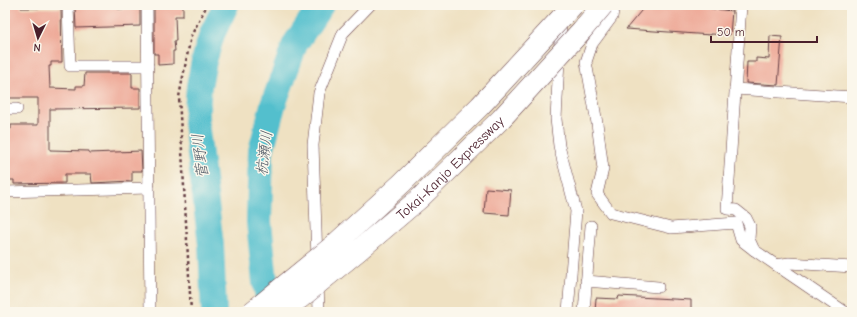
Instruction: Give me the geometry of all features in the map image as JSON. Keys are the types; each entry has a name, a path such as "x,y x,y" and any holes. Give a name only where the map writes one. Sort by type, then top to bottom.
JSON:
{"highway":[{"name":"Tokai-Kanjo Expressway","path":"252,312 333,246 402,183 480,106 573,5"},
{"name":"Tokai-Kanjo Expressway","path":"279,312 347,260 420,198 501,119 603,5"}],"street":[{"path":"68,5 70,66 148,66"},
{"path":"148,5 150,312"},
{"path":"319,312 313,145 319,93 343,33 370,5"},
{"path":"562,5 556,119 559,146 576,211 568,312"},
{"path":"614,5 612,17 592,44 586,62 597,123 603,169 597,194 610,213 672,228 736,223 741,240 845,312"},
{"path":"741,5 727,209 736,210 746,218 750,226 749,239 754,250"},
{"path":"735,88 852,97"},
{"path":"5,109 17,109"},
{"path":"5,192 149,188"},
{"path":"584,312 591,226"},
{"path":"776,265 789,263 852,267"},
{"path":"586,281 658,287"}],"path":[{"path":"191,312 179,97 191,36 207,5"}],"building":[{"path":"5,5 21,5 21,8 61,8 62,62 51,62 51,66 49,66 50,88 76,89 76,86 84,86 85,73 132,73 132,88 140,88 140,108 50,109 50,150 89,151 89,153 141,151 142,171 132,171 132,181 92,183 91,174 65,174 65,183 14,184 14,180 5,180 5,136 8,136 7,128 11,129 11,125 38,125 38,98 8,98 8,91 5,91"},
{"path":"154,5 183,5 183,16 175,16 176,41 174,41 175,51 173,51 173,64 158,65 158,54 154,54"},
{"path":"646,5 706,7 732,11 730,35 626,29"},
{"path":"118,6 118,9 140,8 140,26 76,28 75,7"},
{"path":"770,36 782,37 778,85 746,83 747,62 756,62 756,58 769,59"},
{"path":"486,188 511,190 509,215 484,213"},
{"path":"619,296 691,300 691,312 595,312 596,298 618,299"}],"waterway":[{"name":"菅野川","path":"214,312 211,245 196,122 199,86 204,61 212,34 226,5"},
{"name":"杭瀬川","path":"271,312 265,282 259,222 261,151 273,105 295,44 321,5"}]}
